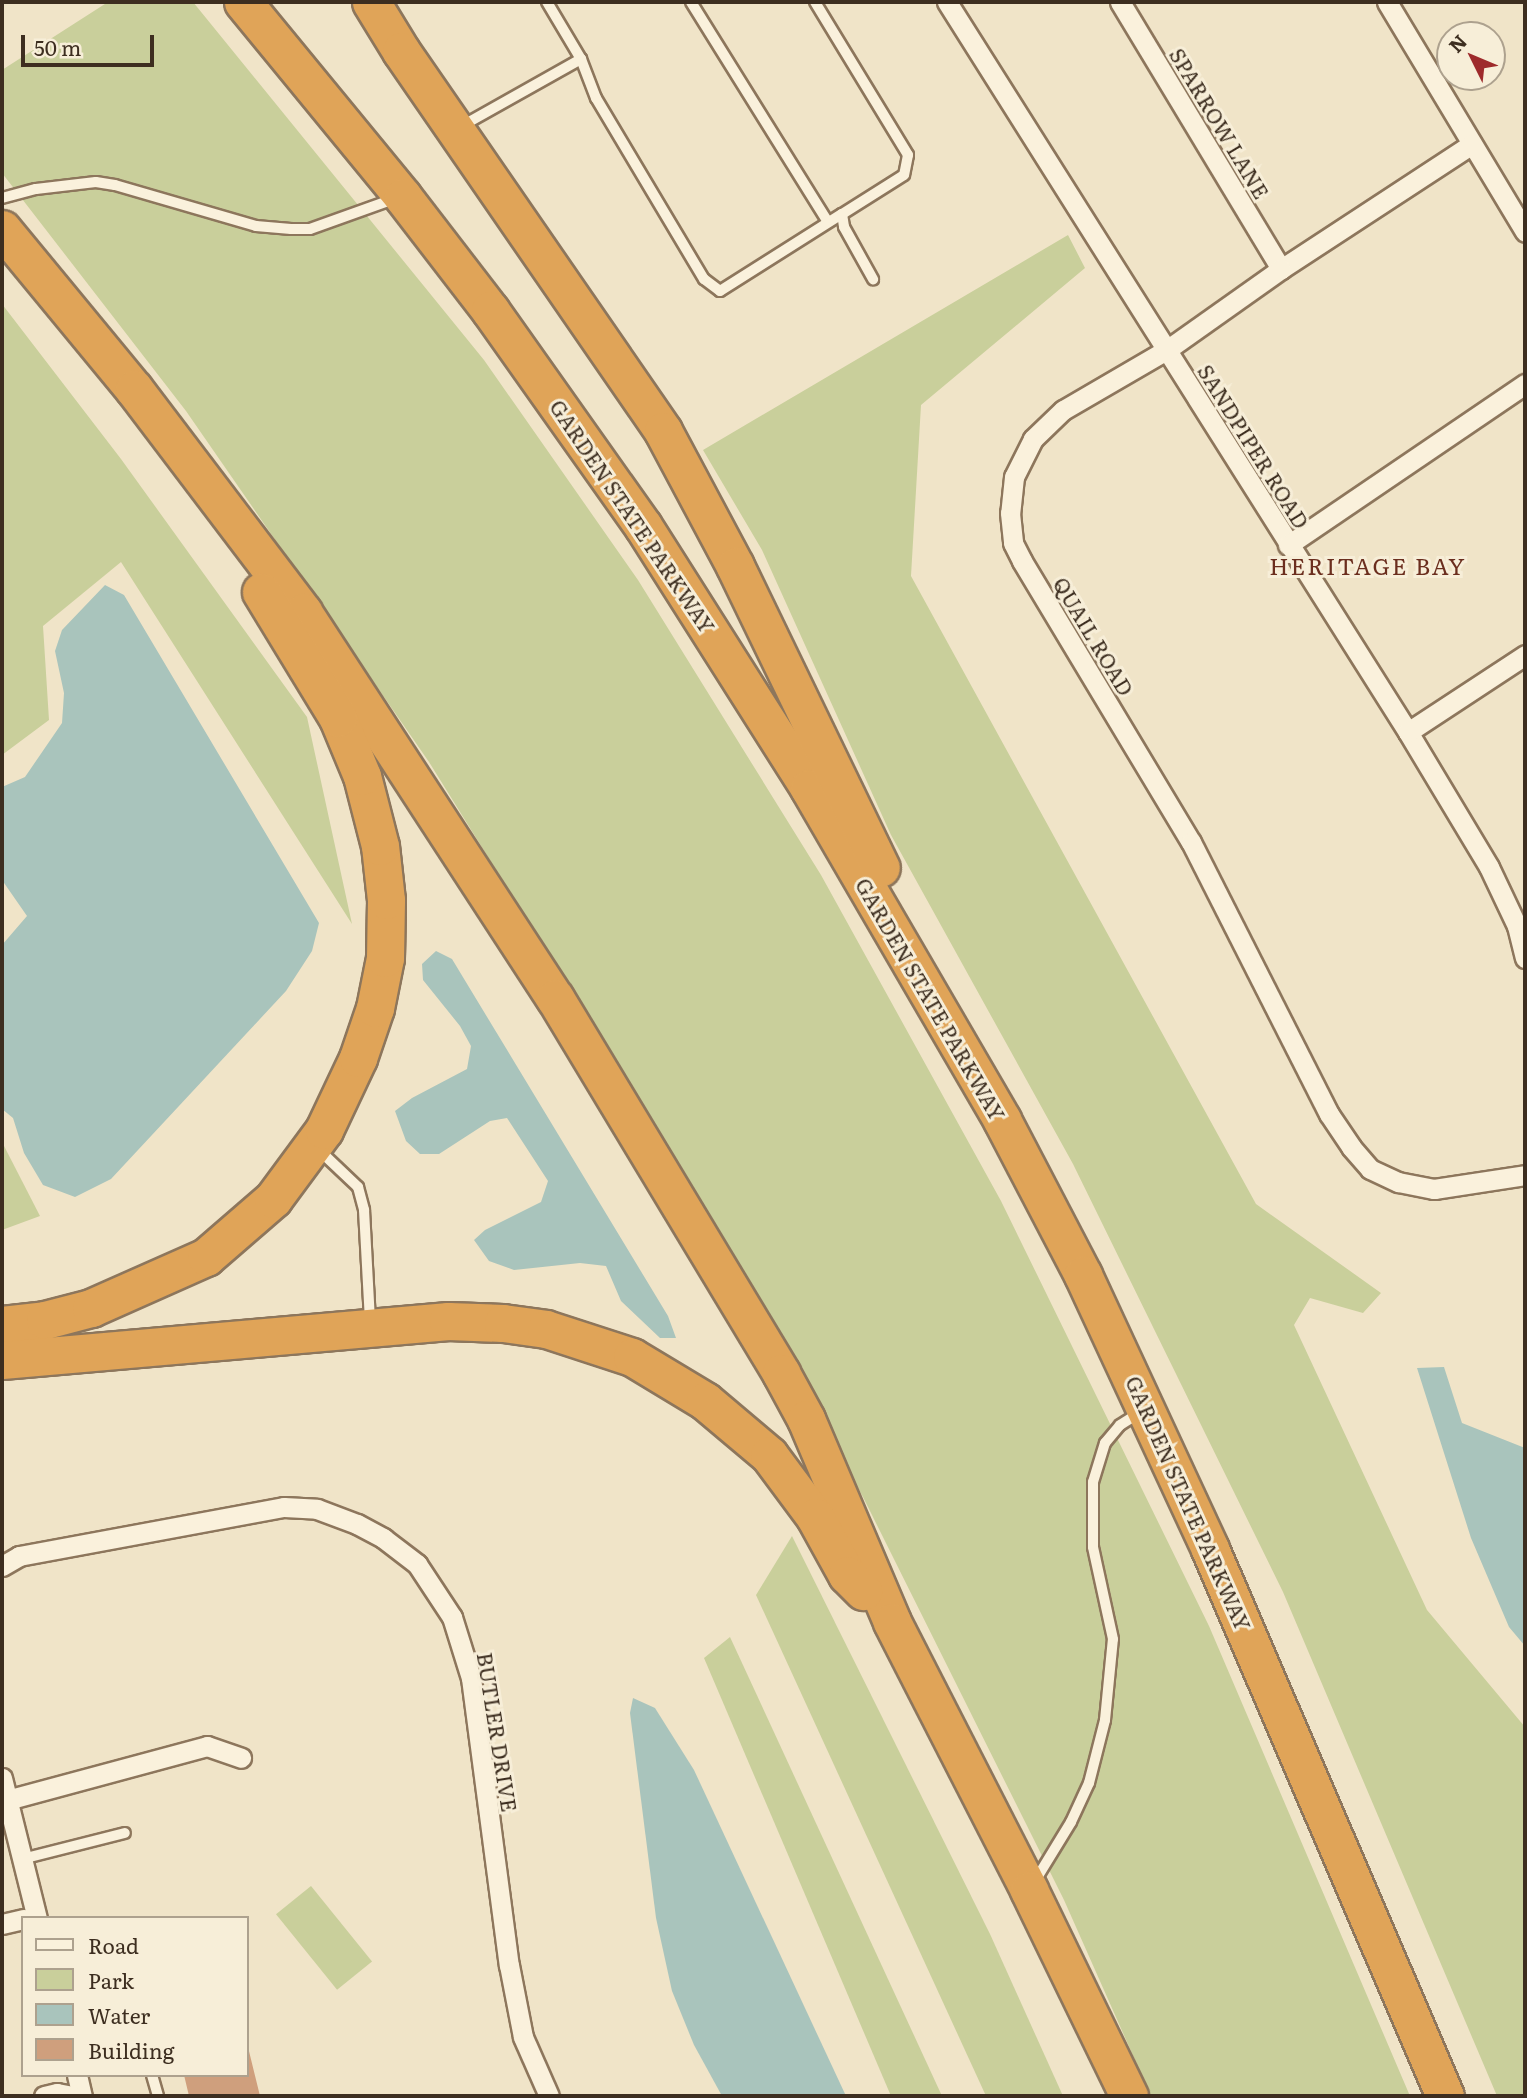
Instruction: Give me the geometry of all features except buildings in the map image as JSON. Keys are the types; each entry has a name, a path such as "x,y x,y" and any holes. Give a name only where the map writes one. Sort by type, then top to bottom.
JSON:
{"highway":[{"name":"GARDEN STATE PARKWAY","path":"243,2 403,197 542,382 643,526 730,659 976,1075 1083,1275 1146,1408 1270,1684 1446,2096"},
{"path":"371,2 455,129 635,387 688,474 869,844 949,994 976,1075"},
{"path":"2,229 134,389 288,590 555,998 806,1419 892,1622 1029,1890 1129,2096"},
{"path":"2,1325 44,1320 91,1308 206,1257 273,1199 324,1130 358,1058 375,1008 385,947 386,900 380,846 362,776 338,718 134,389"},
{"path":"2,1360 448,1321 503,1323 546,1329 632,1357 669,1377 705,1401 769,1455 815,1517 847,1575 892,1622"}],"street":[{"name":"SANDPIPER ROAD","path":"947,2 1408,732 1489,867 1517,926 1525,958"},
{"name":"SPARROW LANE","path":"1120,2 1282,269"},
{"path":"1387,2 1525,232"},
{"name":"QUAIL ROAD","path":"1472,144 1282,269 1168,349 1063,410 1033,439 1014,477 1010,513 1013,542 1191,842 1329,1114 1350,1147 1370,1169 1398,1182 1434,1189 1525,1175"},
{"path":"1288,545 1525,384"},
{"path":"1408,732 1525,655"},
{"name":"BUTLER DRIVE","path":"2,1566 19,1556 284,1507 317,1509 357,1524 383,1538 417,1564 452,1617 471,1678 509,1965 523,2037 549,2096"},
{"path":"7,1800 207,1746 241,1758"},
{"path":"2,1777 22,1859 30,1916"},
{"path":"2,1924 21,1919"},
{"path":"77,2077 82,2096"},
{"path":"44,2096 57,2093 73,2096"}],"lane":[{"path":"547,2 581,59 596,99 697,268 704,279 720,291 904,175 908,155 815,2"},
{"path":"691,2 828,222"},
{"path":"455,129 581,59"},
{"path":"2,198 36,188 96,182 115,184 256,226 310,229 403,197"},
{"path":"842,214 844,227 873,279"},
{"path":"313,1145 358,1187 364,1210 371,1327"},
{"path":"1029,1890 1070,1822 1089,1783 1105,1720 1113,1639 1093,1547 1093,1482 1105,1443 1120,1425 1146,1408"},
{"path":"22,1859 125,1833"},
{"path":"153,2077 158,2096"}],"green space":[{"path":"108,2 193,2 484,360 638,580 821,875 1001,1201 1209,1626 1410,2096 1151,2096 1064,1900 863,1497 663,1139 429,762 186,411 2,173 2,70"},
{"path":"1068,235 1085,268 921,405 911,576 1256,1204 1381,1293 1363,1313 1310,1298 1294,1325 1427,1610 1525,1727 1525,2096 1497,2096 1283,1592 1073,1164 891,835 762,550 703,450"},
{"path":"2,304 121,459 307,717 352,924 121,562 43,626 49,720 2,755"},
{"path":"2,1142 40,1216 2,1230"},
{"path":"792,1536 990,1934 1063,2096 986,2096 756,1595"},
{"path":"730,1637 942,2096 891,2096 704,1658"},
{"path":"311,1886 372,1961 337,1990 276,1914"}],"water":[{"path":"105,585 124,595 319,923 312,951 286,991 111,1179 75,1197 43,1185 24,1153 13,1118 2,1109 2,945 27,916 2,880 2,787 25,777 62,723 64,693 55,651 62,630"},
{"path":"436,951 452,959 668,1316 676,1338 660,1338 621,1301 606,1266 580,1263 514,1270 489,1261 474,1240 485,1230 541,1202 548,1181 507,1118 490,1121 439,1154 420,1154 406,1141 395,1111 412,1098 467,1069 471,1046 460,1026 423,980 422,964"},
{"path":"1444,1367 1462,1423 1525,1448 1525,1646 1509,1627 1471,1538 1417,1368"},
{"path":"633,1698 655,1708 694,1770 846,2096 722,2096 694,2045 672,1991 656,1918 630,1713"}],"district":[{"name":"HERITAGE BAY","path":"1368,565"}]}
